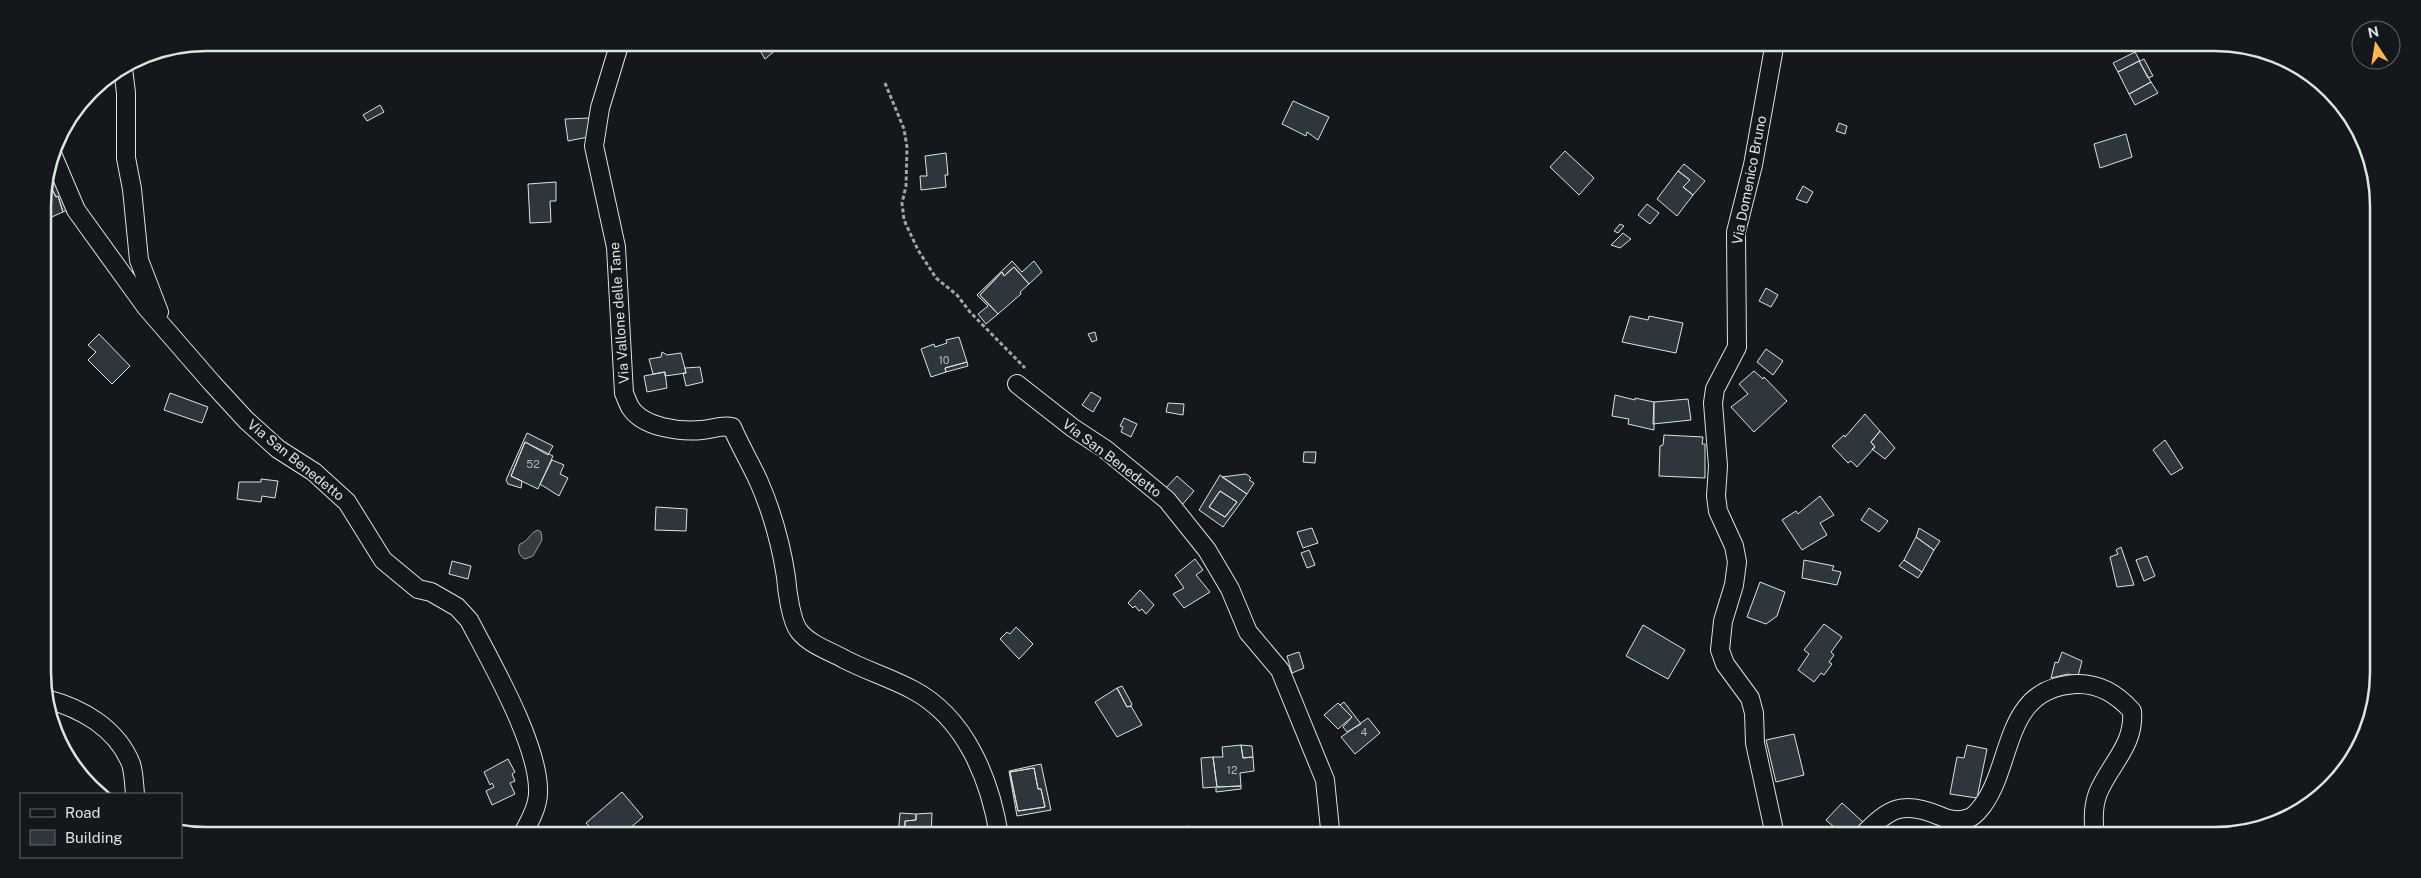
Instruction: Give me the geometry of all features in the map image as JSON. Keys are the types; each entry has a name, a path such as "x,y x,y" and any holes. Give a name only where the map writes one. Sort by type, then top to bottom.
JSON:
{"street":[{"name":"Via Vallone delle Tane","path":"617,51 600,108 594,146 616,247 624,393 631,409 648,421 666,428 686,431 723,425 732,427 770,510 782,550 788,593 798,631 810,642 863,669 914,690 933,703 950,720 971,749 988,783 997,827"},
{"name":"Via Domenico Bruno","path":"1773,51 1753,165 1736,232 1736,347 1715,389 1713,403 1718,466 1716,496 1718,511 1734,546 1737,562 1734,585 1724,621 1720,650 1725,664 1750,698 1754,713 1755,743 1773,826"},
{"name":"Via San Benedetto","path":"124,75 126,93 126,158 132,189 139,260 153,300 172,338"},
{"name":"Via San Benedetto","path":"57,165 76,210 146,307 246,420 278,449 314,472 347,502 384,560 418,589 431,592 457,607 469,620 522,728 534,760 538,795 526,827"},
{"name":"Via San Benedetto","path":"1022,378 1066,423 1105,449 1168,500 1207,550 1230,589 1248,632 1280,670 1325,780 1330,826"},
{"path":"1871,826 1883,814 1897,809 1918,810 1951,820 1969,818 1977,813 1989,796 2014,725 2026,708 2040,696 2056,687 2080,684 2092,685 2114,694 2132,711 2131,734 2122,755 2098,793 2092,817 2094,826"},
{"path":"54,701 68,705 83,713 118,740 131,765 135,793"}],"path":[{"path":"885,83 904,128 907,148 906,186 902,203 904,220 918,250 936,278 957,294 970,312 1020,362 1022,378"}],"shaded area":[{"path":"538,530 541,532 542,540 533,556 525,559 519,553 520,544"}],"building":[{"path":"760,51 774,51 765,59"},
{"path":"2135,52 2140,61 2144,59 2153,76 2148,78 2139,61 2118,72 2113,63"},
{"path":"2139,61 2151,82 2129,94 2118,72"},
{"path":"2151,82 2158,93 2135,105 2129,94"},
{"path":"1293,101 1329,117 1318,140 1307,132 1306,136 1282,124"},
{"path":"380,105 384,112 367,121 363,115"},
{"path":"589,118 588,137 568,141 565,119"},
{"path":"1839,123 1847,126 1845,134 1836,131"},
{"path":"2126,134 2132,157 2100,168 2094,144"},
{"path":"1565,151 1594,178 1579,195 1550,167"},
{"path":"946,153 948,175 945,175 946,187 921,190 920,176 927,176 925,156"},
{"path":"1684,164 1705,181 1693,195 1683,187 1690,180 1678,171"},
{"path":"1678,171 1690,180 1683,187 1693,195 1677,216 1657,199"},
{"path":"54,179 69,209 63,212 58,196 56,197 53,190"},
{"path":"556,182 556,201 550,201 551,222 530,223 528,184"},
{"path":"1803,186 1813,192 1807,203 1796,199"},
{"path":"53,190 56,197 58,196 63,212 52,217"},
{"path":"1647,204 1659,213 1650,224 1638,215"},
{"path":"1620,224 1624,226 1618,233 1614,231"},
{"path":"1623,233 1631,239 1620,248 1611,245"},
{"path":"1012,261 1022,272 1034,261 1042,272 1029,284 1014,267 1004,276 1002,272 980,295 998,314 986,324 978,314 988,306 977,295"},
{"path":"1014,267 1029,284 1020,292 1021,294 998,314 980,295 1002,272 1004,276"},
{"path":"1766,288 1778,295 1771,307 1759,301"},
{"path":"1630,316 1648,320 1649,316 1683,323 1676,353 1622,342"},
{"path":"1095,332 1097,340 1092,342 1088,334"},
{"path":"99,334 130,366 112,384 88,360 96,352 88,345"},
{"path":"959,337 967,362 945,368 946,372 931,377 921,349 934,344 935,347 947,343 946,340"},
{"path":"1766,349 1783,361 1773,375 1757,362"},
{"path":"662,352 667,355 681,353 686,373 665,376 665,372 653,374 649,359 661,357"},
{"path":"967,362 968,366 946,372 945,368"},
{"path":"700,367 703,382 686,386 683,373 686,373 685,368"},
{"path":"1754,371 1763,379 1764,377 1787,401 1754,432 1731,407 1748,394 1739,384"},
{"path":"665,372 667,388 647,392 644,376"},
{"path":"1091,392 1101,398 1093,412 1082,405"},
{"path":"170,393 208,407 202,423 164,410"},
{"path":"1615,395 1654,402 1654,430 1628,424 1629,419 1612,416"},
{"path":"1688,399 1691,420 1653,424 1654,402"},
{"path":"1168,403 1184,404 1183,415 1166,412"},
{"path":"1865,414 1880,431 1871,442 1875,447 1857,467 1851,461 1848,463 1832,446 1844,435 1845,437"},
{"path":"1124,418 1137,424 1131,437 1121,432 1123,427 1120,426"},
{"path":"1880,431 1895,448 1885,459 1872,449 1875,447 1871,442"},
{"path":"527,433 553,446 548,455 525,442 511,476 522,481 521,488 508,484 506,480"},
{"path":"1664,435 1703,437 1702,444 1705,444 1705,478 1659,476 1660,446 1663,445"},
{"path":"2165,440 2183,468 2171,475 2153,450"},
{"path":"525,442 553,456 538,489 511,476"},
{"path":"1304,452 1316,452 1315,463 1303,462"},
{"path":"552,460 564,465 560,474 568,478 559,496 540,484"},
{"path":"1246,474 1251,478 1249,480 1254,483 1247,494 1222,477"},
{"path":"1220,475 1247,494 1223,527 1199,510","holes":["1220,491 1237,502 1225,517 1209,507"]},
{"path":"1177,476 1194,491 1181,506 1164,490"},
{"path":"261,479 278,481 275,498 262,496 261,502 237,499 239,482 261,482"},
{"path":"1220,491 1237,502 1225,517 1209,507"},
{"path":"1820,496 1834,515 1820,523 1827,535 1802,550 1782,520 1796,511 1798,514"},
{"path":"656,507 687,509 686,531 655,530"},
{"path":"1869,508 1888,521 1879,532 1861,520"},
{"path":"1312,528 1318,543 1303,548 1297,532"},
{"path":"1919,528 1940,541 1934,550 1916,537"},
{"path":"1916,537 1934,550 1922,572 1904,560"},
{"path":"2121,547 2134,585 2117,587 2110,557 2118,554 2116,550"},
{"path":"1309,550 1315,565 1307,568 1301,553"},
{"path":"2147,556 2155,576 2144,581 2136,560"},
{"path":"1195,559 1203,570 1196,575 1210,592 1184,608 1173,594 1184,588 1175,575"},
{"path":"1804,560 1834,566 1832,570 1841,572 1837,585 1802,578"},
{"path":"1904,560 1922,572 1918,578 1899,566"},
{"path":"452,561 471,566 468,579 449,574"},
{"path":"1760,582 1785,592 1777,616 1766,624 1747,617"},
{"path":"1140,590 1154,605 1146,614 1142,609 1139,611 1135,606 1133,608 1128,603"},
{"path":"1824,624 1842,637 1831,652 1834,655 1829,662 1832,664 1824,675 1821,673 1814,682 1798,670 1809,654 1804,650"},
{"path":"1643,625 1685,650 1668,679 1626,656"},
{"path":"1016,627 1033,644 1019,659 1000,639 1007,632 1010,634"},
{"path":"1299,652 1304,668 1292,673 1287,656"},
{"path":"2062,652 2082,661 2078,676 2068,674 2051,678 2055,662 2058,663"},
{"path":"1122,686 1132,704 1131,706 1127,707 1117,688"},
{"path":"1117,688 1127,707 1131,706 1142,725 1117,737 1095,702"},
{"path":"1344,702 1361,724 1347,732 1343,727 1352,717 1340,705"},
{"path":"1338,703 1352,717 1338,729 1324,715"},
{"path":"1368,718 1380,733 1355,754 1341,737"},
{"path":"1794,734 1804,775 1776,782 1766,740"},
{"path":"1241,745 1243,758 1253,757 1254,771 1240,773 1241,786 1217,787 1213,757 1223,757 1222,747"},
{"path":"1241,745 1252,746 1253,757 1243,758"},
{"path":"1967,745 1987,749 1977,798 1950,794 1957,757 1964,758"},
{"path":"1213,757 1217,787 1241,786 1241,789 1216,792 1216,787 1203,788 1201,758"},
{"path":"508,759 515,772 512,774 515,781 510,783 515,794 492,805 486,791 494,787 492,783 490,785 484,772"},
{"path":"1041,764 1051,810 1017,816 1009,771","holes":["1034,768 1038,789 1041,789 1045,807 1018,811 1010,772"]},
{"path":"1034,768 1038,789 1041,789 1045,807 1018,811 1010,772"},
{"path":"622,792 643,817 632,827 589,827 586,823"},
{"path":"1842,803 1863,822 1859,826 1833,826 1826,820"},
{"path":"900,813 916,814 916,820 905,821 905,827 899,827"},
{"path":"932,813 931,827 905,827 905,821 916,820 916,814"}]}
